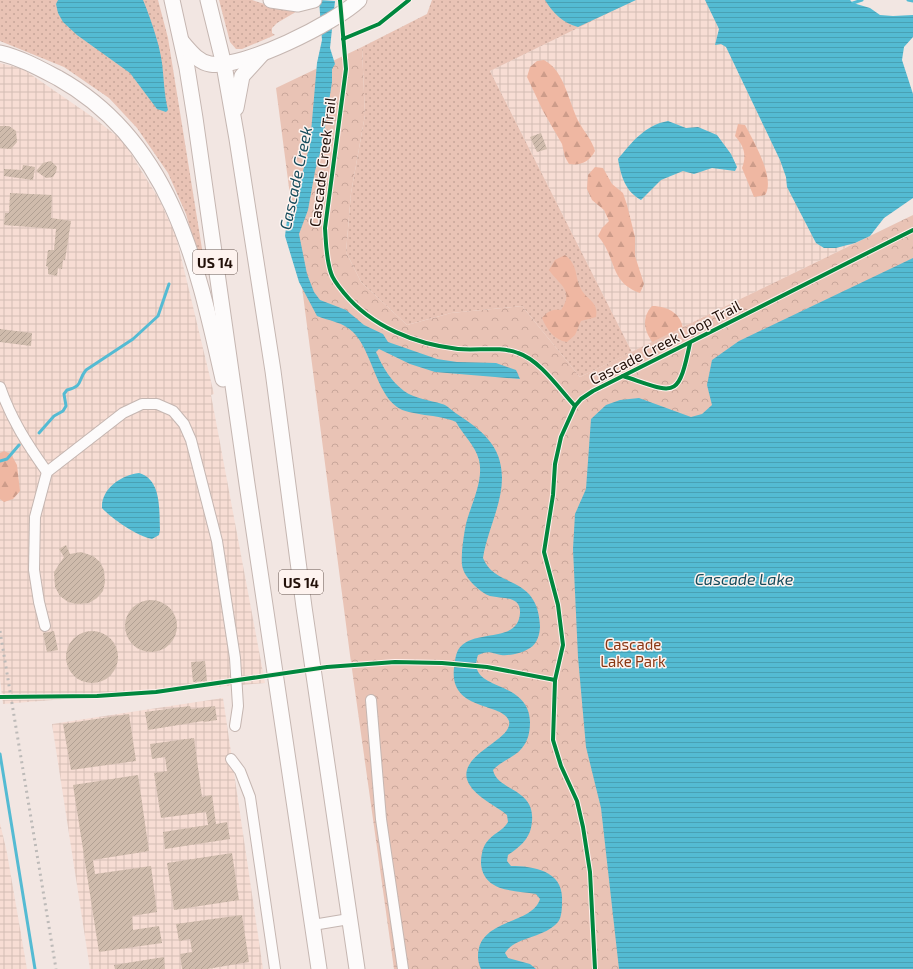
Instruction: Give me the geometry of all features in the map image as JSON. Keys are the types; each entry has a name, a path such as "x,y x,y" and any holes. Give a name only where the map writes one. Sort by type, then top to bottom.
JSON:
{"highway":[{"name":"US 14","path":"172,0 195,118 247,484 320,969"},
{"path":"208,0 224,65 234,121"},
{"path":"271,0 298,4 314,0"},
{"name":"US 14","path":"357,2 327,23 286,43 265,51 242,76 234,121 273,371 305,614 357,969"},
{"path":"181,40 198,60 209,64 224,65 265,51"},
{"path":"0,53 38,67 85,95 106,112 126,132 156,173 180,221 197,276 212,332 247,484"}],"street":[{"path":"0,387 11,416 22,437 47,472"},
{"path":"45,626 39,602 34,570 35,517 47,472 123,413 142,404 157,404 173,411 184,424 196,456 217,541 235,658 238,706 234,726"},
{"path":"371,700 381,819 403,969"},
{"path":"231,759 240,771 250,797 275,969"},
{"path":"313,925 349,919"}],"shaded area":[{"path":"635,0 731,0 855,243 632,352 490,71"},
{"path":"0,63 23,69 94,118 123,141 159,199 176,236 214,394 211,395 265,683 3,704 0,679"},
{"path":"223,698 263,969 90,969 52,724"},
{"path":"0,823 7,853 27,969 0,969"}],"green space":[{"path":"0,0 158,0 168,38 203,255 197,253 186,214 168,173 137,128 109,98 64,67 0,41"},
{"path":"219,0 252,0 277,8 299,10 277,23 272,28 272,33 275,35 242,49 236,49 230,42"},
{"path":"432,0 635,0 490,71 632,352 580,377 522,306 451,313 407,325 361,282 346,252 351,193 365,115 362,47 427,14"},
{"name":"Cascade Lake Park","path":"362,47 365,115 351,193 346,252 361,282 407,325 451,313 522,306 580,377 913,215 913,969 394,969 350,655 276,88"},
{"path":"544,60 551,65 562,80 576,116 594,147 595,151 593,155 585,162 569,164 565,157 562,144 543,111 527,77 530,67 537,61"},
{"path":"738,124 745,125 766,170 768,188 765,195 754,197 742,168 744,163 744,151 741,143 735,136"},
{"path":"595,167 603,168 612,184 623,193 635,237 635,256 644,284 640,293 623,283 614,269 604,244 598,236 602,228 609,221 604,210 592,200 587,189 588,175"},
{"path":"565,255 574,267 583,293 596,308 596,317 581,321 575,335 567,342 555,337 546,327 542,318 550,311 561,310 565,303 566,293 564,288 549,270 555,260"},
{"path":"652,306 664,308 678,316 681,321 683,332 654,344 648,335 645,325 646,315"},
{"path":"4,451 11,454 17,465 20,491 13,499 4,502 0,499 0,453"}],"water":[{"path":"58,0 143,0 149,14 161,56 168,110 166,112 157,109 130,73 77,35 63,22 58,13 56,4"},
{"path":"319,0 335,1 330,48 335,64 332,69 332,82 322,146 315,171 308,210 299,234 307,274 314,292 320,300 346,310 364,325 383,334 388,342 437,359 457,362 496,363 516,370 520,379 435,372 410,364 379,349 376,352 388,374 404,391 418,398 446,406 482,433 494,447 501,466 502,478 500,498 483,558 489,568 524,590 532,598 537,609 540,629 536,641 527,650 508,655 490,652 482,653 478,655 476,667 480,675 488,681 510,691 520,698 527,708 530,722 528,736 522,748 493,770 496,777 501,782 522,796 528,802 531,810 532,821 530,832 521,845 508,855 507,861 511,866 529,867 546,872 558,883 561,891 562,912 558,922 546,931 515,944 505,953 508,958 530,964 536,969 481,969 478,959 479,948 491,931 529,913 536,907 540,899 536,894 510,890 494,885 483,873 481,864 486,843 506,825 508,822 507,815 486,801 472,789 466,774 469,765 476,757 503,735 508,728 509,721 505,715 477,704 460,692 455,682 454,668 456,654 465,643 473,639 503,633 511,629 517,623 520,613 517,603 514,601 490,596 478,589 467,577 462,567 465,527 480,476 479,460 472,445 456,422 449,419 416,414 397,407 384,391 365,349 353,332 340,324 317,316 299,282 285,236 287,220 295,202 310,144 317,63 322,40"},
{"path":"545,0 636,0 578,27 559,17"},
{"path":"705,0 850,0 853,3 870,8 880,15 913,15 913,37 904,47 902,60 913,94 913,198 884,218 870,236 855,243 836,248 824,248 816,243 787,187 786,177 780,160 726,47 721,44 715,45 719,29"},
{"path":"668,121 686,128 698,127 717,135 731,154 737,167 735,171 712,168 694,174 683,171 661,180 641,200 627,188 618,159 646,130 652,126"},
{"name":"Cascade Lake","path":"913,258 913,969 619,969 601,808 586,747 578,657 573,549 575,514 586,489 591,419 606,405 620,400 639,398 691,417 702,414 712,405 707,385 712,360 739,341"},
{"path":"139,473 152,482 158,497 160,530 159,535 152,539 125,526 102,508 105,495 113,484 132,474"}],"building":[{"path":"0,126 9,126 16,131 17,142 11,149 0,148"},
{"path":"541,133 547,149 537,152 530,137"},
{"path":"51,161 57,167 53,177 46,178 36,171 43,163"},
{"path":"23,165 35,167 33,180 4,176 4,169 22,170"},
{"path":"10,193 52,195 51,218 71,221 65,260 63,260 62,269 58,268 57,276 48,274 48,267 46,266 48,250 54,250 56,229 4,225 5,213 9,213"},
{"path":"0,329 32,333 31,346 0,342"},
{"path":"66,545 70,554 81,552 93,556 100,562 104,570 105,582 103,591 97,598 89,603 77,604 68,602 60,596 55,587 54,572 64,557 59,549"},
{"path":"151,600 161,602 169,608 175,616 177,626 175,636 169,644 161,650 151,652 141,650 133,644 127,636 125,626 127,616 133,608 141,602"},
{"path":"54,631 58,650 47,652 43,633"},
{"path":"87,631 97,631 111,638 118,652 118,662 111,676 97,683 87,683 77,679 70,672 66,662 66,652 70,642 77,635"},
{"path":"205,661 207,681 193,682 191,662"},
{"path":"190,706 191,709 215,706 217,720 148,730 145,712"},
{"path":"129,714 136,761 71,770 63,724"},
{"path":"194,738 202,797 212,795 216,824 227,822 230,839 165,849 163,832 208,825 206,812 161,818 154,773 167,771 165,757 152,759 150,744"},
{"path":"138,775 149,851 93,860 95,874 151,866 157,912 132,916 133,930 159,926 162,943 99,952 73,785"},
{"path":"232,853 239,900 174,910 167,863"},
{"path":"242,915 249,962 207,969 182,969 180,954 192,952 190,939 179,941 176,924"},
{"path":"164,957 165,969 115,969 114,965"}],"waterway":[{"path":"853,3 862,0"},
{"path":"908,0 913,1"},
{"path":"39,433 54,416 63,411 66,406 64,394 67,390 76,387 80,383 86,370 133,339 158,316 169,284"},
{"path":"0,461 7,459 19,445"},
{"path":"0,754 35,969"}],"railway":[{"path":"0,631 56,969"}],"cycle path":[{"name":"Cascade Creek Trail","path":"340,0 346,69 325,228 327,256 333,278 355,305 381,324 395,332 442,347 458,349 504,350 518,353 526,357 542,369 575,406"},
{"path":"343,39 379,24 409,0"},
{"name":"Cascade Creek Loop Trail","path":"595,969 590,872 583,827 577,801 561,766 553,740 555,680 563,645 558,605 544,552 553,495 555,464 561,437 575,406 581,399 593,391 913,230"},
{"name":"Cascade Creek Loop Trail","path":"623,376 654,386 672,388 682,375 690,343"},
{"path":"0,697 97,696 156,692 327,667 395,662 442,663 487,667 555,680"}],"water label":[{"name":"Cascade Creek","path":"295,178"}]}
